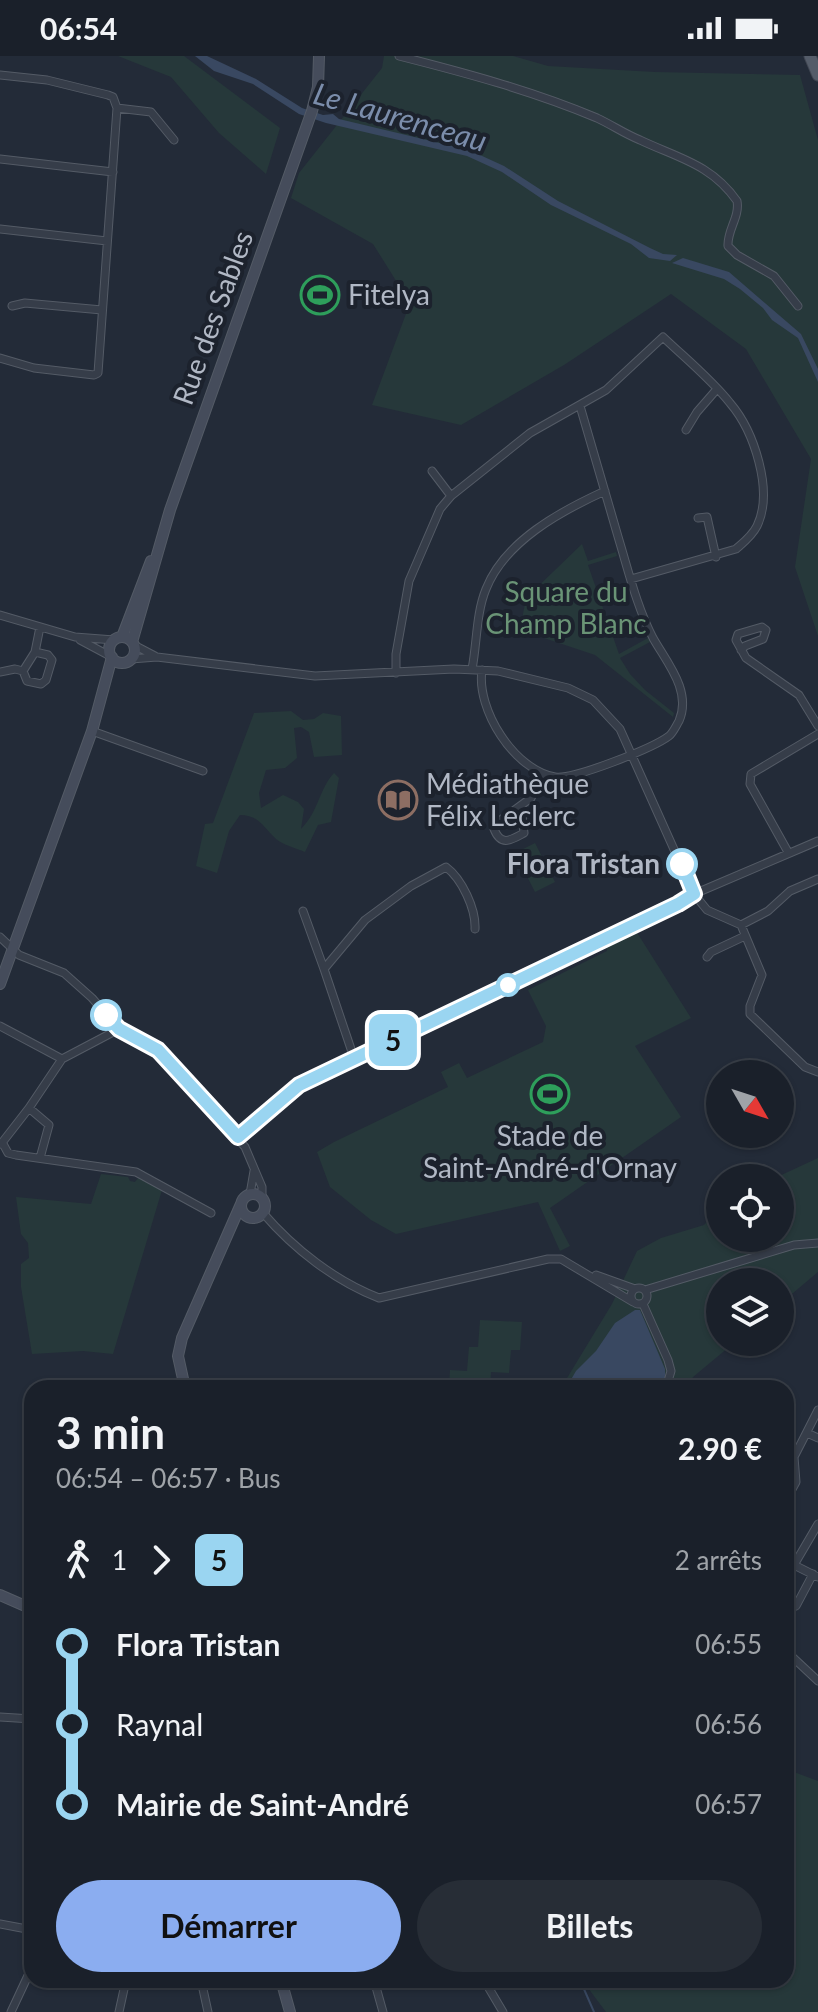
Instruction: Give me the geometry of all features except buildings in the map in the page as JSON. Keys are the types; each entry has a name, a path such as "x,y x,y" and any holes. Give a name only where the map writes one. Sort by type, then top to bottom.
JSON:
{"main road":[{"name":"Rue des Sables","path":"319,56 320,72"},
{"name":"Rue des Sables","path":"126,641 311,115 326,56"},
{"path":"807,58 818,75"},
{"path":"0,984 92,731 116,673 135,652 126,641 109,647 111,656 92,731"},
{"path":"111,656 128,660"},
{"path":"183,1380 178,1356 182,1338 244,1198 250,1194 262,1197 265,1205 263,1213 239,1224 229,1234"},
{"path":"241,1204 244,1215 251,1218"},
{"path":"0,1595 24,1606"},
{"path":"283,1988 290,2012"}],"street":[{"path":"399,56 544,98 696,162 737,201 738,209 727,237 728,246 774,276 798,306"},
{"path":"0,75 47,80 108,95 113,97 117,108 98,373 34,368 0,358"},
{"path":"117,108 151,112 174,140"},
{"path":"0,159 113,172"},
{"path":"0,229 107,241"},
{"path":"12,306 25,303 102,310"},
{"path":"396,673 396,654 409,581 433,522 451,496 530,433 616,382 663,337 729,401 751,436 762,478 762,510 749,538 736,549 631,579"},
{"path":"686,430 717,389"},
{"path":"482,670 481,692 485,710 518,754 543,774 574,776 633,753 670,735 680,719 682,703 676,676 641,611 580,406"},
{"path":"432,471 451,496"},
{"path":"472,669 485,590 496,571 514,550 562,511 605,491"},
{"path":"698,518 707,517 716,557"},
{"path":"0,615 75,637 126,641 157,657"},
{"path":"23,671 35,652 40,627"},
{"path":"75,637 111,656"},
{"path":"741,650 746,658 799,695 818,726"},
{"path":"23,671 27,681 33,684 46,680 52,660 48,655 35,652"},
{"path":"128,660 157,657 315,676 472,669 518,675 568,688 593,700 620,729 633,753 694,894 707,910 741,925 762,975 750,1014 805,1067 818,1072"},
{"path":"0,672 23,671"},
{"path":"92,731 203,771"},
{"path":"788,852 750,784 751,774 818,734"},
{"path":"521,807 524,833 504,842 494,829 498,822 531,798 543,774"},
{"path":"238,1137 299,1085 694,894 818,841"},
{"path":"324,969 365,920 411,886 446,867 456,874 476,917 475,929"},
{"path":"741,925 768,911 790,891 818,879"},
{"path":"303,911 354,1058"},
{"path":"707,957 711,952 745,936"},
{"path":"0,937 19,955 64,973 92,998 119,1029 158,1050 238,1137 262,1187 262,1197"},
{"path":"0,1026 62,1059"},
{"path":"119,1029 62,1059 1,1144 8,1153 136,1172 211,1213"},
{"path":"29,1108 49,1125 40,1158"},
{"path":"250,1194 254,1171"},
{"path":"263,1213 301,1251 356,1288 379,1298 548,1259 561,1259 633,1302 643,1304"},
{"path":"582,1270 645,1290 794,1245 818,1243"},
{"path":"633,1302 631,1295 635,1289"},
{"path":"643,1304 647,1297 645,1290"},
{"path":"643,1304 668,1360 671,1371 668,1380"},
{"path":"794,1486 794,1457 818,1410"},
{"path":"807,1433 818,1438"},
{"path":"794,1557 818,1524"},
{"path":"794,1565 816,1576 796,1606"},
{"path":"794,1658 818,1680"},
{"path":"0,1717 24,1718"},
{"path":"0,1924 24,1928"},
{"path":"11,2012 24,1984"},
{"path":"119,2012 124,1988"},
{"path":"203,1988 208,2012"},
{"path":"376,1988 383,2012"},
{"path":"489,1988 503,2012"}],"green space":[{"path":"118,56 184,56 280,128 266,174 219,133 171,77"},
{"path":"384,56 513,56 548,66 800,75 818,140 818,636 795,567 811,459 746,349 671,294 564,365 461,425 372,405 410,303 373,244 291,198 299,173 382,68"},
{"name":"Square du Champ Blanc","path":"582,544 588,561 616,552 617,556 588,565 619,654 648,638 650,642 620,658 645,690 674,713 673,717 595,655 520,630 526,598"},
{"path":"291,711 303,720 314,719 323,713 341,716 342,755 314,757 309,732 301,727 294,728 297,758 285,768 266,770 259,793 261,808 283,795 298,802 304,809 301,829 334,773 339,778 331,822 318,825 305,852 279,841 256,819 240,815 229,831 217,873 196,866 205,824 213,823 254,713"},
{"path":"535,843 555,882 535,892 515,853"},
{"name":"Stade de Saint-André-d'Ornay","path":"636,931 691,1018 635,1046 681,1117 550,1208 570,1246 560,1251 538,1202 396,1234 371,1220 330,1187 317,1152 448,1087 441,1072 459,1063 467,1078 543,1042 546,1026 528,990 607,951 606,947"},
{"path":"818,1158 818,1272 794,1292 794,1268 706,1268 706,1356 718,1356 692,1380 566,1380 612,1304 637,1251 661,1238 706,1223 706,1252 794,1252 794,1169"},
{"path":"101,1174 128,1177 135,1182 138,1178 162,1190 113,1354 83,1351 32,1354 21,1287 21,1264 29,1258 28,1243 21,1234 16,1197 91,1204"},
{"path":"480,1320 522,1322 520,1350 511,1350 509,1373 491,1372 490,1380 449,1380 450,1370 467,1371 469,1347 478,1347"},
{"path":"794,1772 818,1781 818,2012 606,2012 588,1988 794,1988"}],"water":[{"path":"195,56 207,56 256,79 302,108 469,150 504,166 558,201 650,248 663,254 677,255 670,261 649,258 631,244 551,205 502,172 467,156 299,114 253,84 214,71"},
{"path":"683,258 729,272 801,334 818,369 818,382 798,338 724,279 672,263"},
{"path":"640,1310 665,1369 664,1380 571,1380 615,1323"}],"waterway":[{"path":"584,1988 594,2012"}],"bus line":[{"name":"5","path":"106,1015 119,1029 158,1050 238,1137 280,1098 299,1085 678,904 694,894 682,864"}],"place":[{"name":"Fitelya","path":"320,295"},
{"name":"Médiathèque Félix Leclerc","path":"398,800"},
{"name":"Flora Tristan","path":"682,864"},
{"name":"Stade de Saint-André-d'Ornay","path":"550,1094"}],"water label":[{"name":"Le Laurenceau","path":"400,118"}]}
